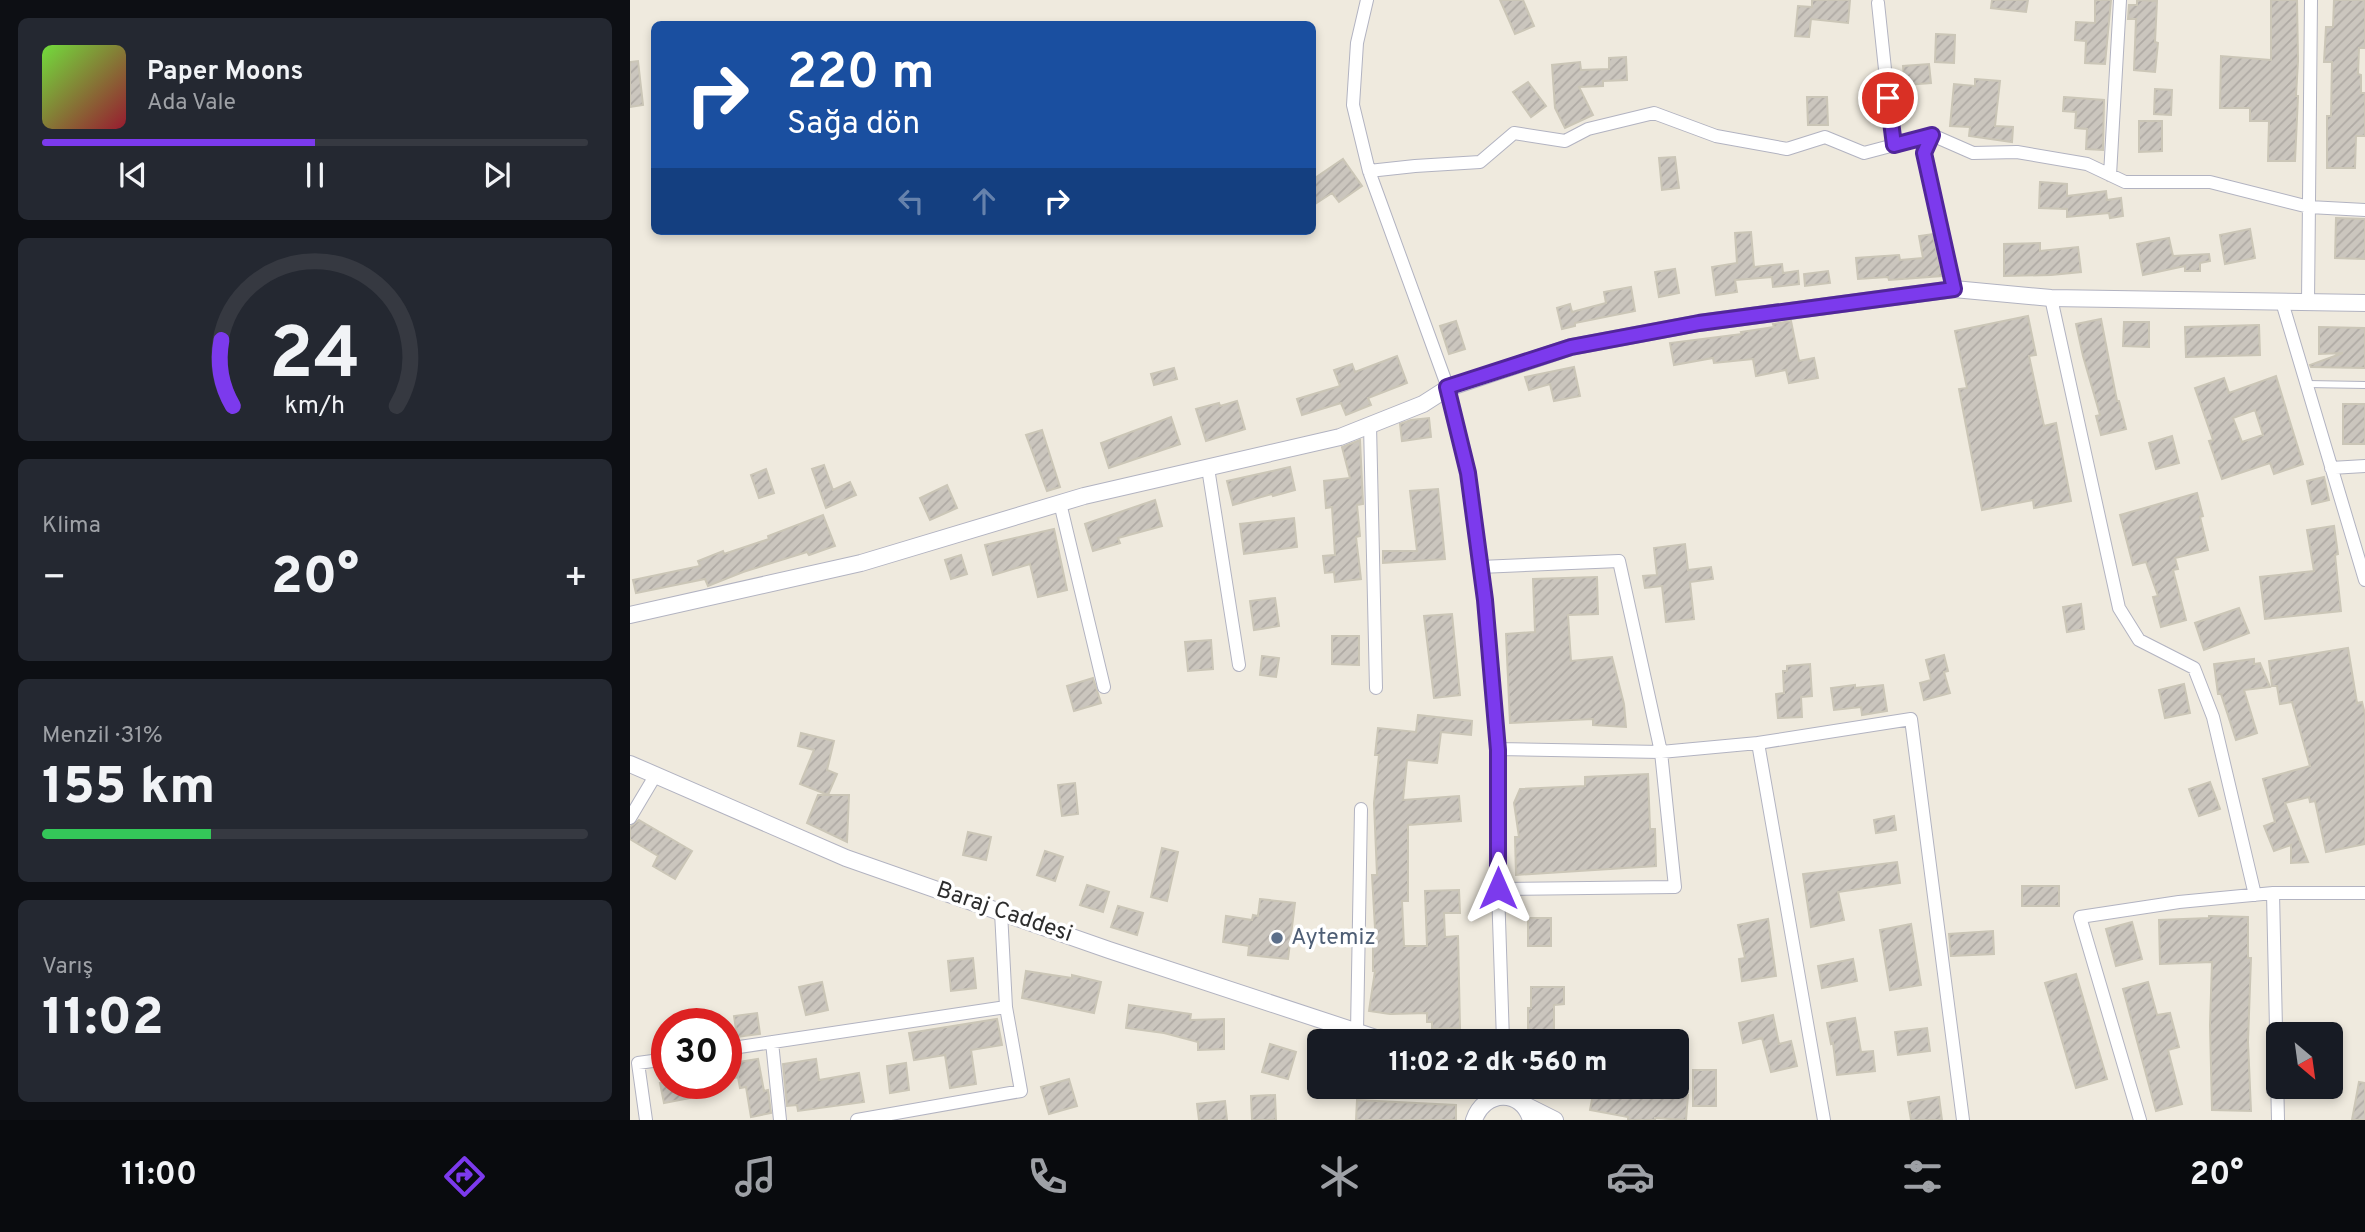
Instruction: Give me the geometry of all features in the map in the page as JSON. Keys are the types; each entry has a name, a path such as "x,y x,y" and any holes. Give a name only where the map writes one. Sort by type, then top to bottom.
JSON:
{"street":[{"path":"1367,0 1357,43 1353,105 1369,171 1447,387 1468,473 1498,750 1498,888 1503,1029"},
{"path":"2110,175 2120,0"},
{"path":"2308,302 2311,0"},
{"path":"1878,3 1894,145"},
{"path":"1369,171 1480,162 1514,133 1565,141 1588,129 1654,113 1716,136 1787,149 1825,137 1864,153 1932,135 1973,153 2017,152 2087,164 2125,182 2210,182 2309,207 2365,210"},
{"path":"1932,135 1924,153 1954,289"},
{"path":"630,615 861,563 1060,503 1340,437 1423,404 1447,387 1571,347 1699,323 1954,289 2051,298 2365,303"},
{"path":"2051,298 2119,608 2139,640 2194,668 2213,717 2255,895"},
{"path":"2282,302 2365,580"},
{"path":"1370,425 1376,688"},
{"path":"2331,468 2365,466"},
{"path":"1208,468 1238,665"},
{"path":"1060,503 1104,687"},
{"path":"1480,567 1619,561 1661,751 1675,887 1498,888"},
{"path":"1498,750 1661,751 1758,743 1911,719 1963,1120"},
{"path":"1758,743 1824,1120"},
{"name":"Baraj Caddesi","path":"630,764 846,858 1351,1029"},
{"path":"630,818 655,776"},
{"path":"1357,1029 1360,809"},
{"path":"2273,893 2278,1120"},
{"path":"2140,1120 2080,917 2179,902 2273,893 2365,893"},
{"path":"857,1120 1021,1091 1006,1007 1002,912"},
{"path":"742,1047 1006,1007"},
{"path":"772,1042 780,1120"},
{"path":"646,1120 638,1063 651,1061"},
{"path":"1474,1120 1482,1105 1492,1099"},
{"path":"1514,1099 1526,1108 1531,1120"},
{"path":"1516,1099 1555,1120"}],"lane":[{"path":"2306,384 2365,385"}],"building":[{"path":"1500,0 1523,0 1534,26 1515,34"},
{"path":"1812,0 1850,0 1848,23 1811,19 1809,37 1795,36 1798,6 1812,7"},
{"path":"1992,0 2028,0 2026,12 1991,8"},
{"path":"2095,0 2111,0 2105,64 2085,63 2086,41 2075,40 2076,22 2095,23"},
{"path":"2137,0 2157,1 2155,42 2158,43 2155,72 2134,70 2136,19 2128,19 2129,5 2137,5"},
{"path":"2271,0 2297,0 2298,96 2295,161 2268,161 2269,121 2250,121 2250,108 2220,108 2221,56 2271,60"},
{"path":"2334,0 2365,0 2365,48 2359,48 2358,74 2361,75 2361,93 2365,93 2365,136 2356,136 2355,168 2327,168 2327,116 2331,116 2332,62 2324,62 2326,27 2333,27"},
{"path":"1936,34 1955,35 1954,63 1935,62"},
{"path":"1626,57 1627,80 1603,81 1603,86 1579,87 1593,115 1565,128 1555,108 1552,65 1580,62 1581,70 1609,69 1609,58"},
{"path":"638,61 643,105 630,107 630,62"},
{"path":"1929,64 1931,83 1905,85 1903,66"},
{"path":"1975,79 2000,81 1995,126 2013,127 2012,142 1969,136 1970,127 1950,126 1954,84 1975,86"},
{"path":"1528,82 1546,106 1531,117 1513,92"},
{"path":"2155,89 2172,90 2171,115 2154,114"},
{"path":"1807,97 1827,97 1828,125 1808,125"},
{"path":"2064,97 2104,100 2103,150 2086,149 2087,129 2075,128 2076,112 2063,111"},
{"path":"2139,121 2162,121 2162,151 2139,152"},
{"path":"1675,157 1679,188 1662,190 1659,158"},
{"path":"1343,159 1362,186 1339,202 1332,193 1316,203 1316,177"},
{"path":"2040,182 2067,184 2067,196 2106,191 2107,200 2121,198 2123,216 2110,218 2109,213 2067,217 2067,209 2039,208"},
{"path":"2336,218 2365,219 2365,259 2335,258"},
{"path":"2250,229 2255,258 2225,264 2220,235"},
{"path":"1751,232 1754,267 1782,264 1783,273 1798,271 1799,284 1773,287 1772,277 1735,280 1737,292 1716,295 1712,267 1737,263 1735,233"},
{"path":"1933,234 1942,276 1889,280 1888,277 1858,279 1856,258 1899,255 1900,260 1923,258 1919,236"},
{"path":"2169,238 2173,256 2209,254 2210,261 2200,263 2200,271 2185,271 2185,266 2143,275 2137,244"},
{"path":"2040,243 2040,251 2078,247 2081,272 2004,276 2004,244"},
{"path":"1675,269 1679,293 1659,297 1655,272"},
{"path":"1828,271 1830,283 1805,286 1804,274"},
{"path":"1631,287 1635,311 1575,323 1575,326 1562,329 1557,308 1570,304 1572,312 1606,303 1604,292"},
{"path":"2028,316 2036,355 2029,356 2044,426 2056,423 2071,501 2034,508 2033,500 1982,510 1959,389 1967,388 1955,331"},
{"path":"2101,319 2117,401 2126,429 2101,435 2096,416 2100,415 2076,324"},
{"path":"1456,321 1465,349 1449,354 1440,326"},
{"path":"1791,321 1799,361 1814,358 1818,378 1789,383 1786,370 1756,376 1753,359 1714,363 1713,358 1674,365 1670,343 1742,334 1741,332 1774,327 1773,324"},
{"path":"2124,322 2149,322 2149,347 2123,346"},
{"path":"2259,325 2260,355 2186,357 2185,327"},
{"path":"2319,327 2365,328 2365,368 2311,367 2310,365 2343,353 2319,354"},
{"path":"1397,356 1407,383 1368,398 1371,405 1346,415 1341,403 1302,415 1297,399 1340,386 1334,370 1352,364 1355,372"},
{"path":"1574,367 1580,396 1554,401 1550,384 1529,390 1525,377"},
{"path":"1174,368 1177,379 1154,385 1151,374"},
{"path":"2276,376 2303,464 2274,474 2270,463 2222,479 2209,441 2213,440 2195,388 2224,378 2229,393","holes":["2255,410 2263,435 2242,442 2233,418"]},
{"path":"1237,401 1245,429 1206,441 1196,409"},
{"path":"2343,404 2365,404 2365,444 2343,444"},
{"path":"1171,417 1180,444 1109,468 1101,443"},
{"path":"1429,418 1431,437 1402,441 1400,424"},
{"path":"1042,430 1060,487 1047,491 1026,435"},
{"path":"2172,436 2179,463 2156,469 2149,443"},
{"path":"1360,440 1363,504 1357,505 1360,536 1356,537 1361,579 1335,582 1334,572 1325,573 1323,556 1335,555 1332,507 1326,508 1324,481 1350,478 1342,447"},
{"path":"824,465 833,490 850,482 856,495 826,508 812,469"},
{"path":"1290,467 1295,490 1233,505 1227,481"},
{"path":"766,469 774,493 759,498 751,475"},
{"path":"2324,477 2329,500 2312,504 2307,481"},
{"path":"947,485 957,508 930,520 920,498"},
{"path":"1438,489 1445,559 1383,563 1383,551 1417,551 1410,491"},
{"path":"2197,493 2208,550 2175,558 2178,569 2173,570 2186,620 2161,627 2153,597 2158,596 2146,562 2133,565 2120,515"},
{"path":"1155,500 1162,526 1118,538 1120,543 1093,551 1085,524"},
{"path":"823,515 835,546 743,572 708,586 705,579 636,593 633,580 700,566 698,561 723,551 724,554 769,539 768,536"},
{"path":"1294,518 1297,547 1244,554 1240,524"},
{"path":"2334,526 2341,611 2265,619 2260,577 2314,571 2307,530"},
{"path":"1054,529 1067,590 1038,597 1030,564 993,575 985,545"},
{"path":"1685,544 1688,570 1711,567 1713,579 1690,582 1694,619 1666,622 1662,586 1645,588 1643,576 1657,575 1654,548"},
{"path":"961,555 967,574 951,579 945,560"},
{"path":"1597,577 1598,614 1568,615 1571,661 1612,657 1624,704 1626,727 1593,725 1593,719 1510,723 1506,634 1535,632 1533,579"},
{"path":"1275,598 1279,626 1254,630 1250,601"},
{"path":"2081,604 2084,629 2067,632 2063,607"},
{"path":"2239,608 2249,633 2204,650 2195,623"},
{"path":"1452,614 1460,695 1434,698 1424,616"},
{"path":"1332,636 1359,636 1359,665 1332,664"},
{"path":"1211,640 1213,669 1188,671 1185,642"},
{"path":"2348,648 2357,703 2362,702 2365,714 2365,844 2326,852 2315,801 2310,802 2309,797 2285,803 2308,862 2291,863 2291,845 2274,851 2264,826 2275,822 2263,779 2310,766 2292,702 2280,704 2277,686 2272,686 2269,661"},
{"path":"1944,655 1948,671 1944,672 1950,693 1924,700 1920,683 1931,680 1926,660"},
{"path":"1262,656 1279,658 1276,677 1260,675"},
{"path":"2254,659 2254,664 2260,663 2270,687 2244,690 2257,733 2236,740 2221,694 2218,694 2214,664"},
{"path":"1810,664 1812,696 1801,697 1802,717 1778,718 1776,694 1784,693 1783,671 1787,671 1787,666"},
{"path":"1093,678 1101,703 1074,711 1067,686"},
{"path":"2184,684 2190,713 2165,718 2159,690"},
{"path":"1855,685 1855,688 1883,685 1887,711 1862,715 1861,707 1834,710 1831,688"},
{"path":"1418,715 1472,721 1471,735 1441,732 1437,763 1407,760 1403,800 1459,796 1461,821 1408,825 1408,901 1402,901 1404,946 1427,946 1425,891 1459,890 1460,913 1444,913 1445,937 1458,936 1460,1028 1432,1029 1432,1022 1427,1022 1427,1013 1390,1014 1369,1011 1375,971 1373,946 1376,946 1372,875 1377,875 1374,803 1379,755 1375,755 1378,728 1416,732"},
{"path":"801,733 834,741 827,770 837,774 828,795 800,784 814,750 798,746"},
{"path":"1648,774 1650,829 1655,829 1656,866 1516,875 1515,837 1519,837 1514,803 1520,789 1585,786 1585,777"},
{"path":"2210,782 2220,809 2199,816 2189,789"},
{"path":"1075,783 1078,814 1062,816 1058,785"},
{"path":"818,795 849,795 847,842 807,823"},
{"path":"1894,816 1896,830 1876,833 1874,820"},
{"path":"639,820 692,851 675,879 653,866 658,856 630,839 630,827"},
{"path":"968,832 991,837 986,860 963,855"},
{"path":"1162,848 1178,852 1167,901 1151,897"},
{"path":"1045,851 1063,857 1055,881 1037,875"},
{"path":"1897,862 1900,883 1838,892 1844,920 1811,927 1803,874"},
{"path":"1087,885 1109,892 1103,912 1080,905"},
{"path":"2022,886 2059,886 2059,906 2022,906"},
{"path":"1260,899 1295,903 1288,959 1248,955 1249,946 1223,942 1226,916 1252,920 1253,915 1258,916"},
{"path":"1118,906 1143,913 1137,935 1111,927"},
{"path":"2209,916 2248,917 2248,958 2251,958 2248,1042 2251,1111 2212,1110 2212,962 2160,964 2159,920"},
{"path":"1528,918 1551,918 1551,946 1528,946"},
{"path":"1768,919 1776,976 1742,981 1739,959 1745,958 1738,925"},
{"path":"2132,922 2142,959 2116,966 2106,929"},
{"path":"1911,924 1921,985 1890,990 1880,930"},
{"path":"1993,931 1994,954 1951,956 1949,934"},
{"path":"973,958 976,988 951,991 948,961"},
{"path":"1853,959 1857,981 1822,988 1818,966"},
{"path":"1026,971 1072,978 1072,975 1101,982 1094,1013 1022,998"},
{"path":"2076,974 2107,1079 2076,1088 2045,983"},
{"path":"822,982 828,1010 806,1015 799,987"},
{"path":"2148,982 2157,1015 2170,1013 2179,1047 2168,1050 2182,1104 2156,1111 2123,989"},
{"path":"1531,987 1564,987 1564,1004 1554,1005 1554,1029 1528,1029 1528,1008 1531,1008"},
{"path":"1129,1005 1191,1014 1190,1020 1224,1019 1224,1049 1198,1050 1198,1042 1164,1033 1126,1028"},
{"path":"757,1013 760,1034 742,1036 742,1015"},
{"path":"1773,1015 1779,1044 1791,1041 1797,1066 1771,1072 1762,1038 1743,1043 1739,1023"},
{"path":"1855,1018 1861,1052 1873,1051 1875,1071 1837,1075 1833,1043 1831,1044 1827,1023"},
{"path":"997,1019 1002,1045 971,1050 976,1084 950,1088 945,1055 914,1060 909,1033"},
{"path":"1927,1028 1930,1051 1898,1055 1895,1032"},
{"path":"1270,1044 1296,1052 1288,1079 1262,1072"},
{"path":"758,1059 764,1091 768,1090 771,1113 751,1117 746,1087 742,1088 742,1062"},
{"path":"816,1059 819,1080 859,1073 864,1102 798,1111 797,1105 787,1106 783,1064"},
{"path":"906,1063 909,1090 890,1093 887,1066"},
{"path":"1693,1070 1716,1070 1716,1106 1693,1106"},
{"path":"1069,1079 1077,1106 1049,1114 1041,1087"},
{"path":"2359,1082 2365,1083 2365,1120 2352,1120"},
{"path":"1275,1095 1276,1120 1252,1120 1251,1096"},
{"path":"1939,1097 1942,1120 1911,1120 1908,1102"},
{"path":"663,1099 685,1099 664,1103"},
{"path":"1592,1099 1688,1099 1686,1120 1628,1120 1628,1117 1590,1110"},
{"path":"1357,1100 1456,1105 1456,1120 1356,1120"},
{"path":"1225,1101 1227,1120 1199,1120 1197,1104"}],"place":[{"name":"Aytemiz","path":"1277,938"}],"route":[{"path":"1498,888 1498,750 1485,600 1468,473 1447,387 1571,347 1699,323 1954,289 1924,153 1932,135 1894,145 1888,98"}]}
